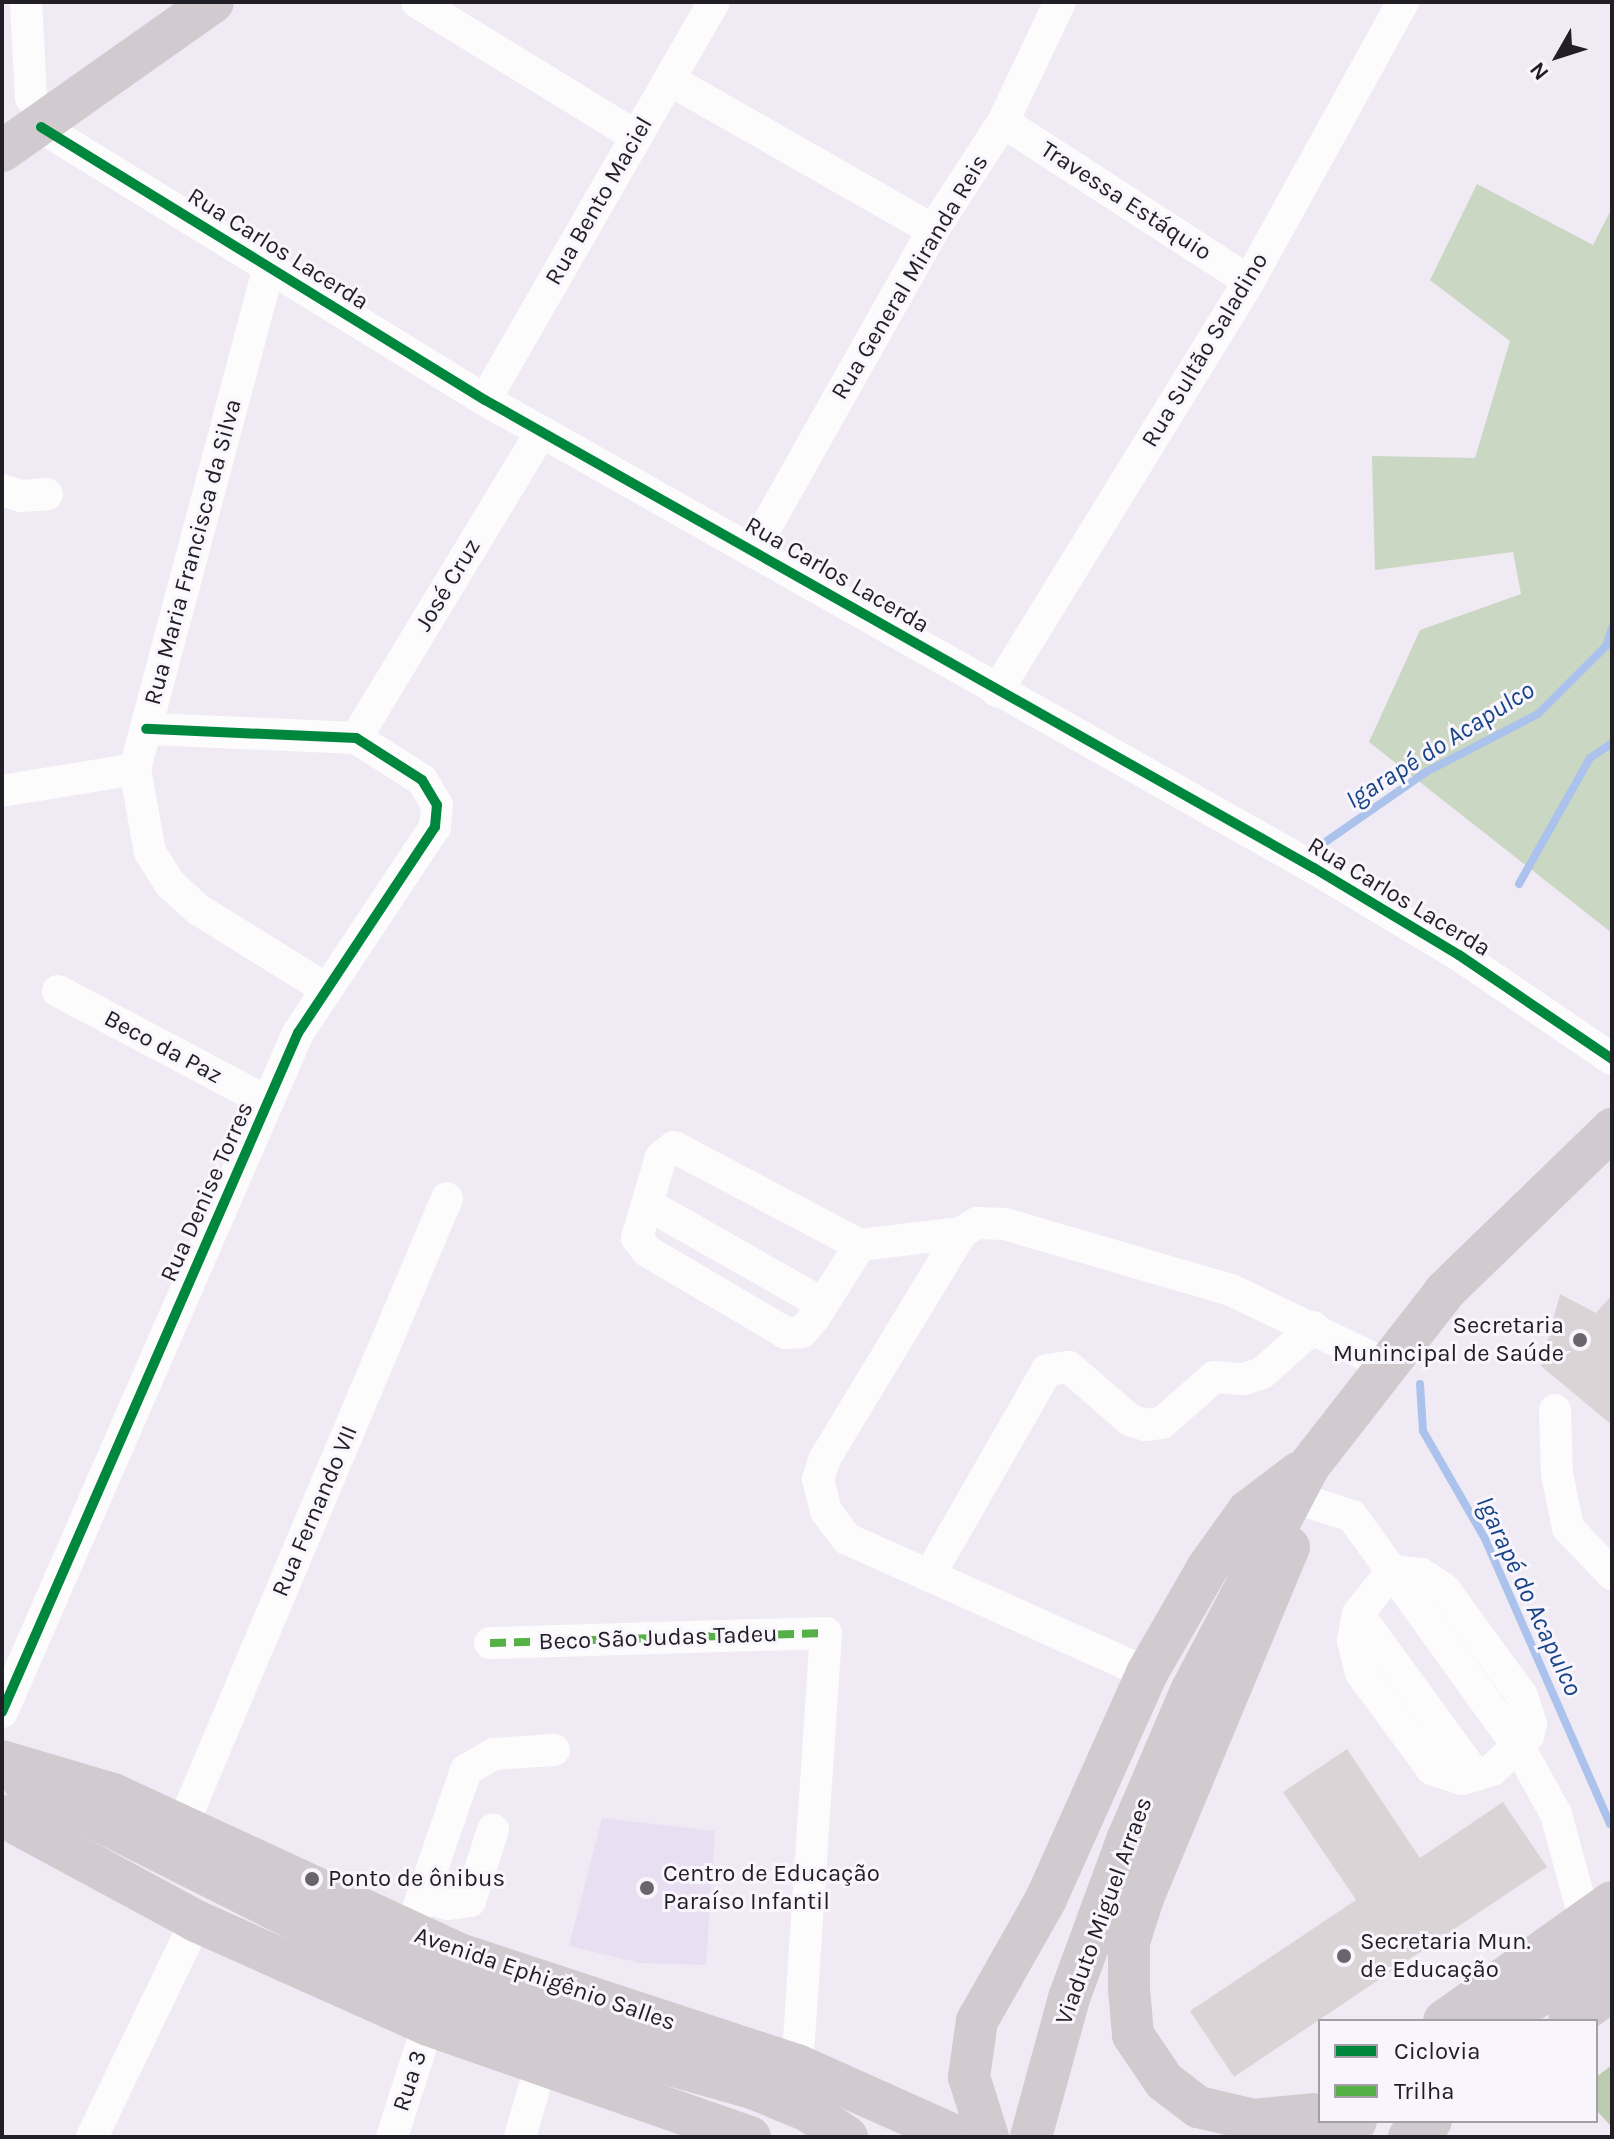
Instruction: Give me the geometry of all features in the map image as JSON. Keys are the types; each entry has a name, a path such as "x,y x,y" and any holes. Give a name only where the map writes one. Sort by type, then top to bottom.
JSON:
{"main road":[{"path":"2,151 25,115 165,2"},
{"path":"25,115 213,2"},
{"path":"1312,2124 1254,2120 1198,2107 1164,2081 1133,2035 1129,1942 1143,1898 1278,1583 1306,1483 1385,1364 1445,1291 1612,1129"},
{"path":"988,2137 969,2077 977,2021 1046,1899 1147,1673 1228,1533 1248,1511 1306,1483"},
{"name":"Viaduto Miguel Arraes","path":"1031,2137 1069,1998 1191,1691 1306,1483"},
{"name":"Avenida Ephigênio Salles","path":"2,1761 70,1777 418,1914 462,1955 797,2065 958,2137"},
{"path":"2,1770 342,1943 473,1999 618,2050 755,2089 808,2111 847,2137"},
{"path":"2,1816 196,1921 428,2025 540,2068 750,2137"},
{"path":"1513,2013 1603,1923"},
{"path":"1447,2019 1603,1923"},
{"path":"1572,2019 1612,1990"},
{"path":"1409,2137 1428,2123"}],"street":[{"path":"25,115 26,2"},
{"path":"417,2 636,136"},
{"name":"Rua Bento Maciel","path":"485,400 714,2"},
{"name":"Rua General Miranda Reis","path":"754,548 933,230 1003,122 1060,2"},
{"name":"Rua Sultão Saladino","path":"997,691 1249,281 1403,2"},
{"path":"670,80 933,230"},
{"name":"Rua Carlos Lacerda","path":"25,115 485,400 754,548 997,691 1314,868 1459,955 1612,1059"},
{"name":"Travessa Estáquio","path":"1003,122 1249,281"},
{"name":"Rua Maria Francisca da Silva","path":"269,267 135,769 150,852 170,884 199,910 325,988"},
{"name":"José Cruz","path":"356,738 541,432"},
{"path":"2,490 21,496 47,494"},
{"path":"146,729 356,738"},
{"name":"Rua Denise Torres","path":"2,1712 268,1102 325,988 435,827 437,805 422,780 356,738"},
{"path":"2,791 135,769"},
{"name":"Beco da Paz","path":"58,991 268,1102"},
{"path":"860,1245 802,1332 786,1333 647,1251 637,1238 661,1157 674,1147 860,1245 961,1233 977,1223 1005,1224 1231,1290 1314,1327 1385,1364"},
{"name":"Rua Fernando VII","path":"183,1824 447,1198"},
{"path":"647,1204 823,1304"},
{"path":"961,1233 825,1458 818,1479 826,1511 847,1539 1147,1673"},
{"path":"929,1576 1047,1370 1069,1367 1130,1420 1145,1425 1162,1423 1214,1377 1244,1379 1262,1373 1314,1327"},
{"path":"1555,1410 1557,1474 1568,1528 1612,1574"},
{"path":"1306,1483 1352,1516 1520,1749 1556,1814 1603,1923"},
{"path":"1392,1571 1358,1614 1476,1776 1520,1749"},
{"name":"Beco São Judas Tadeu","path":"490,1643 826,1633 797,2065"},
{"path":"418,1914 466,1770 494,1754 554,1750"},
{"path":"418,1914 447,1904 470,1901 493,1830"},
{"path":"92,2137 196,1921"},
{"name":"Rua 3","path":"392,2137 428,2025"},
{"path":"520,2137 540,2068"}],"shaded area":[{"name":"Centro de Educação Paraíso Infantil","path":"602,1818 715,1831 706,1965 640,1963 569,1946"}],"green space":[{"path":"1477,184 1593,245 1612,208 1612,933 1369,742 1420,630 1521,594 1513,552 1375,570 1372,456 1475,458 1510,341 1430,280"},
{"path":"1612,2065 1612,2127 1598,2112 1598,2076"}],"building":[{"name":"Secretaria Munincipal de Saúde","path":"1560,1294 1596,1313 1612,1295 1612,1425 1541,1366"},
{"name":"Secretaria Mun. de Educação","path":"1347,1749 1420,1858 1503,1802 1547,1867 1234,2077 1190,2011 1356,1900 1283,1792"}],"waterway":[{"name":"Igarapé do Acapulco","path":"1311,852 1426,772 1538,714 1606,646 1612,627"},
{"path":"1519,884 1590,758 1612,743"},
{"name":"Igarapé do Acapulco","path":"1420,1384 1423,1431 1485,1539 1610,1824"}],"marked path":[{"path":"490,1643 826,1633"}],"cycle path":[{"path":"41,127 485,400 1314,868 1459,955 1612,1059"},
{"path":"2,1712 298,1033 435,827 437,805 422,780 356,738 146,729"}],"place":[{"name":"Secretaria Munincipal de Saúde","path":"1580,1340"},
{"name":"Ponto de ônibus","path":"312,1879"},
{"name":"Centro de Educação Paraíso Infantil","path":"647,1888"},
{"name":"Secretaria Mun. de Educação","path":"1344,1956"}]}
